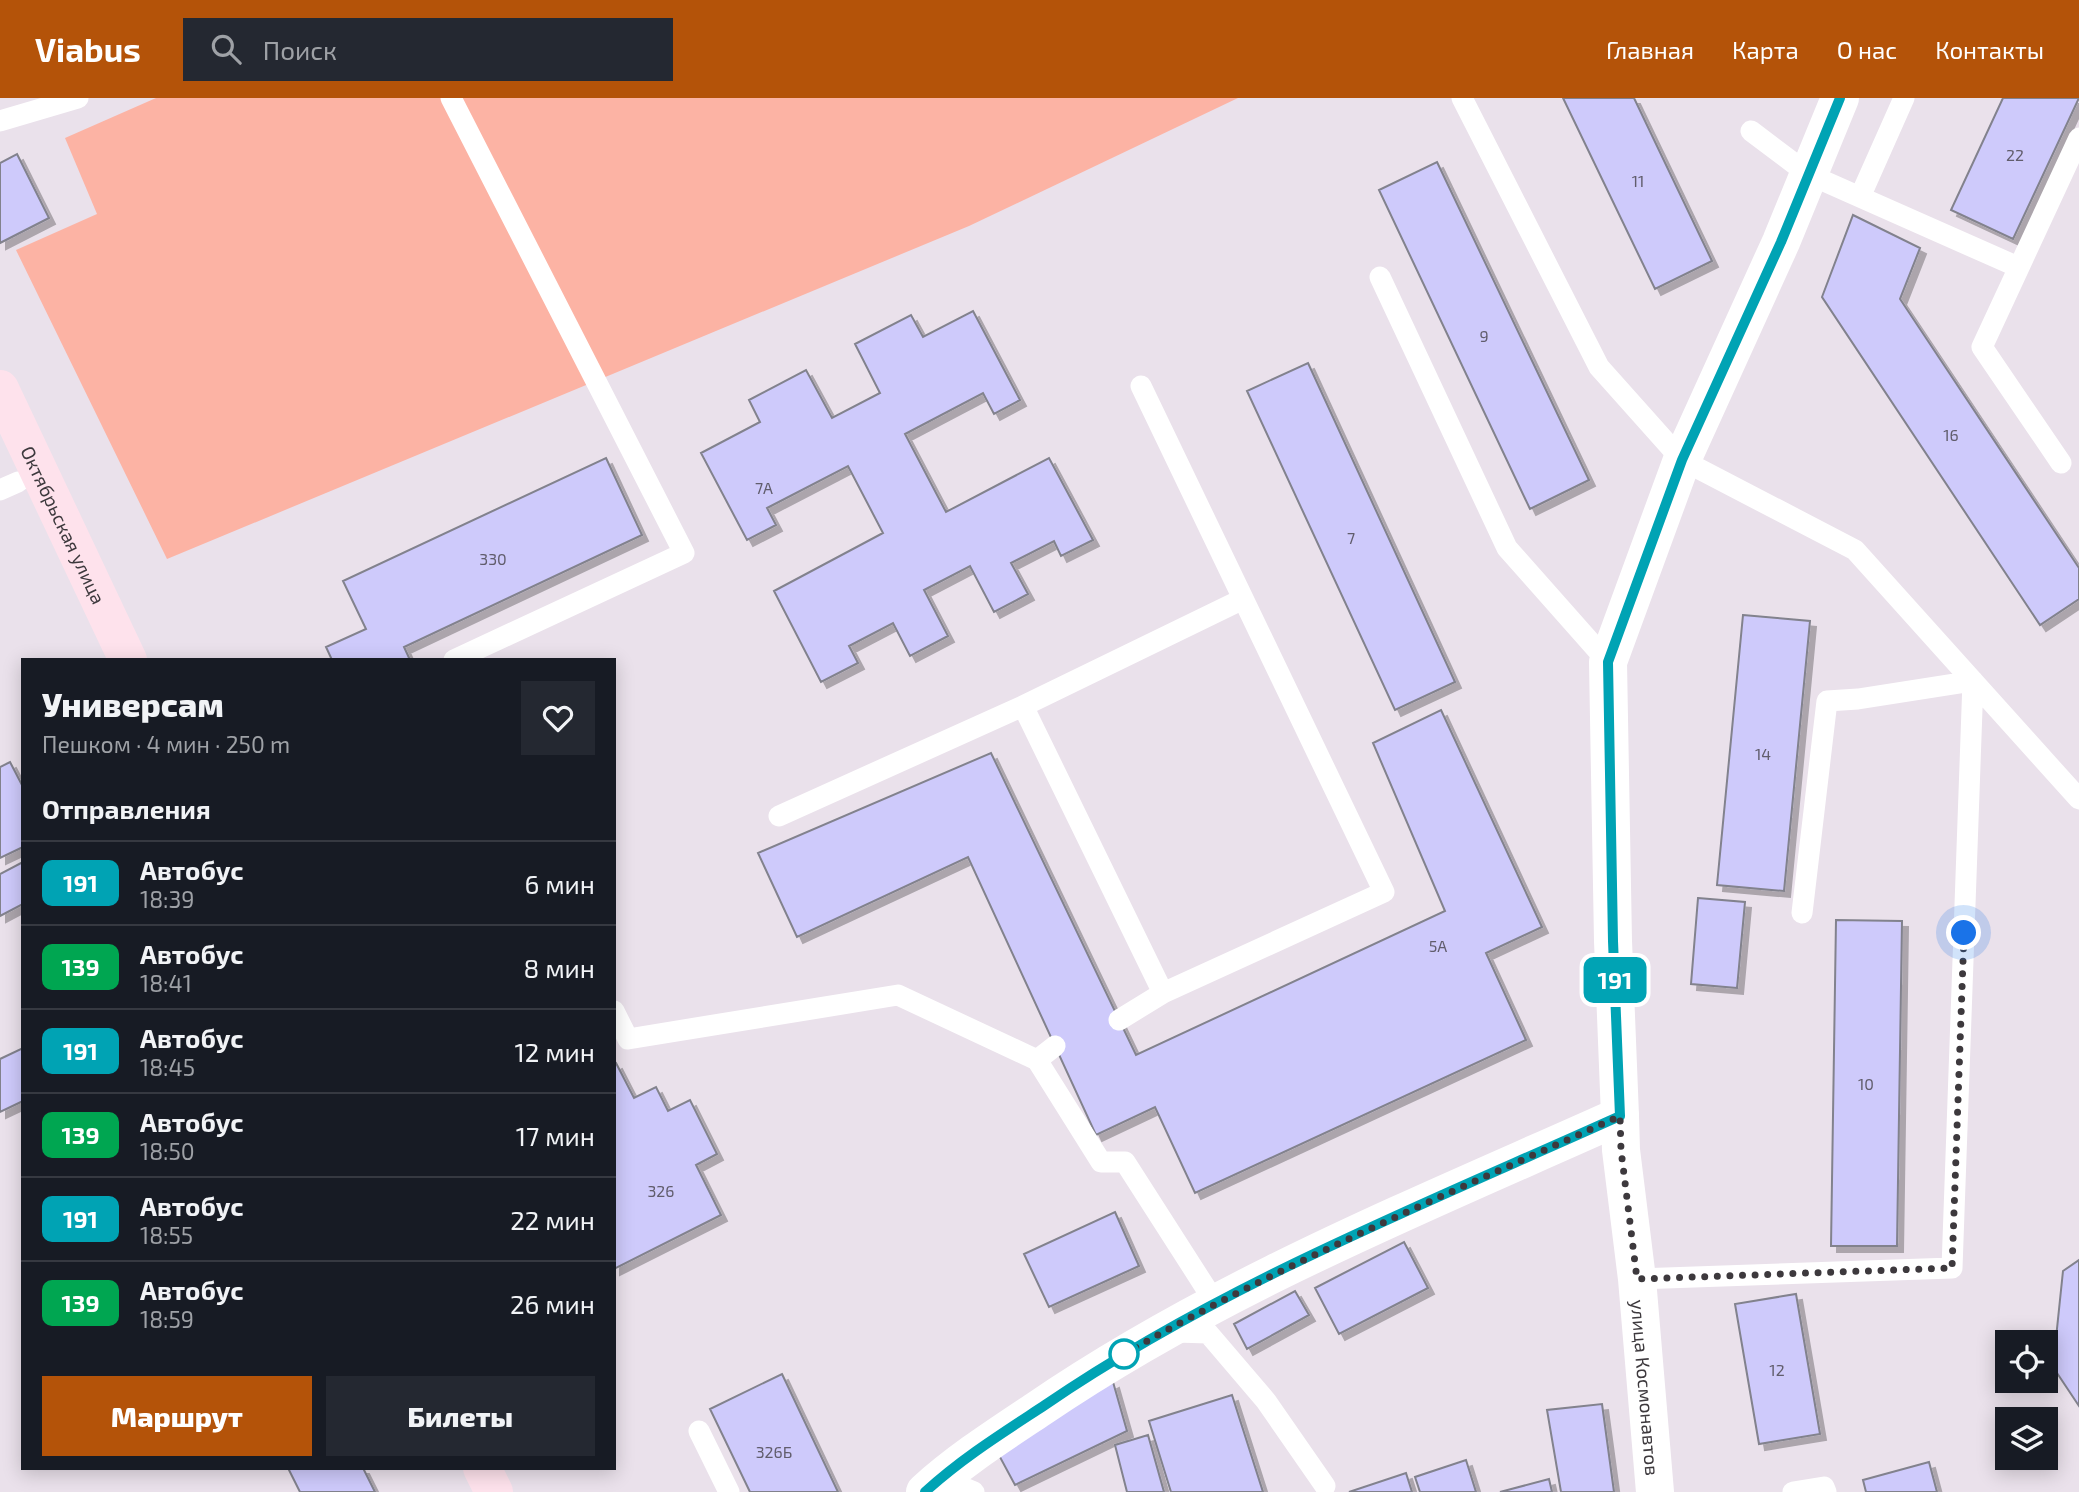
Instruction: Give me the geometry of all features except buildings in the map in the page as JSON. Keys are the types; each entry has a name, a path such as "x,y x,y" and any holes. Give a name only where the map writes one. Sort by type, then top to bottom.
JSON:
{"main road":[{"name":"Октябрьская улица","path":"0,390 127,658"},
{"name":"Октябрьская улица","path":"0,443 9,486 100,658"},
{"path":"483,1470 494,1492"},
{"path":"511,1470 522,1492"}],"street":[{"name":"улица Космонавтов","path":"1655,1492 1637,1279 1621,1150 1613,941 1608,662 1682,460 1781,242 1840,98"},
{"path":"947,1487 964,1459 1083,1378 1163,1331 1337,1244 1620,1116"}],"lane":[{"path":"0,121 78,98"},
{"path":"452,98 684,553 458,658"},
{"path":"1462,98 1599,367 1682,460 1855,550 2079,799"},
{"path":"1860,197 1904,98"},
{"path":"1751,131 1808,174 2018,267"},
{"path":"2061,463 1982,347 2079,138"},
{"path":"1380,277 1507,548 1608,662"},
{"path":"1119,1020 1163,993 1384,892 1141,386"},
{"path":"779,816 1023,706 1243,599"},
{"path":"1802,913 1827,701 1858,699 1973,681"},
{"path":"1637,1279 1952,1268 1973,681"},
{"path":"1023,706 1163,993"},
{"path":"616,1015 628,1039 898,995 1037,1060 1101,1162 1125,1162 1216,1304"},
{"path":"1037,1060 1055,1046"},
{"path":"1163,1331 1208,1333 1266,1401 1325,1486"},
{"path":"699,1431 729,1492"},
{"path":"1793,1492 1824,1487 1826,1492"}],"shaded area":[{"path":"156,98 1238,98 969,226 167,559 16,250 97,214 65,138"}],"bus line":[{"name":"191","path":"925,1492 964,1459 1083,1378 1163,1331 1337,1244 1620,1116 1613,941 1608,662 1682,460 1781,242 1840,98"}],"route":[{"path":"1124,1354 1119,1357 1163,1331 1337,1244 1620,1116 1621,1150 1637,1279 1952,1268 1964,933"}]}
